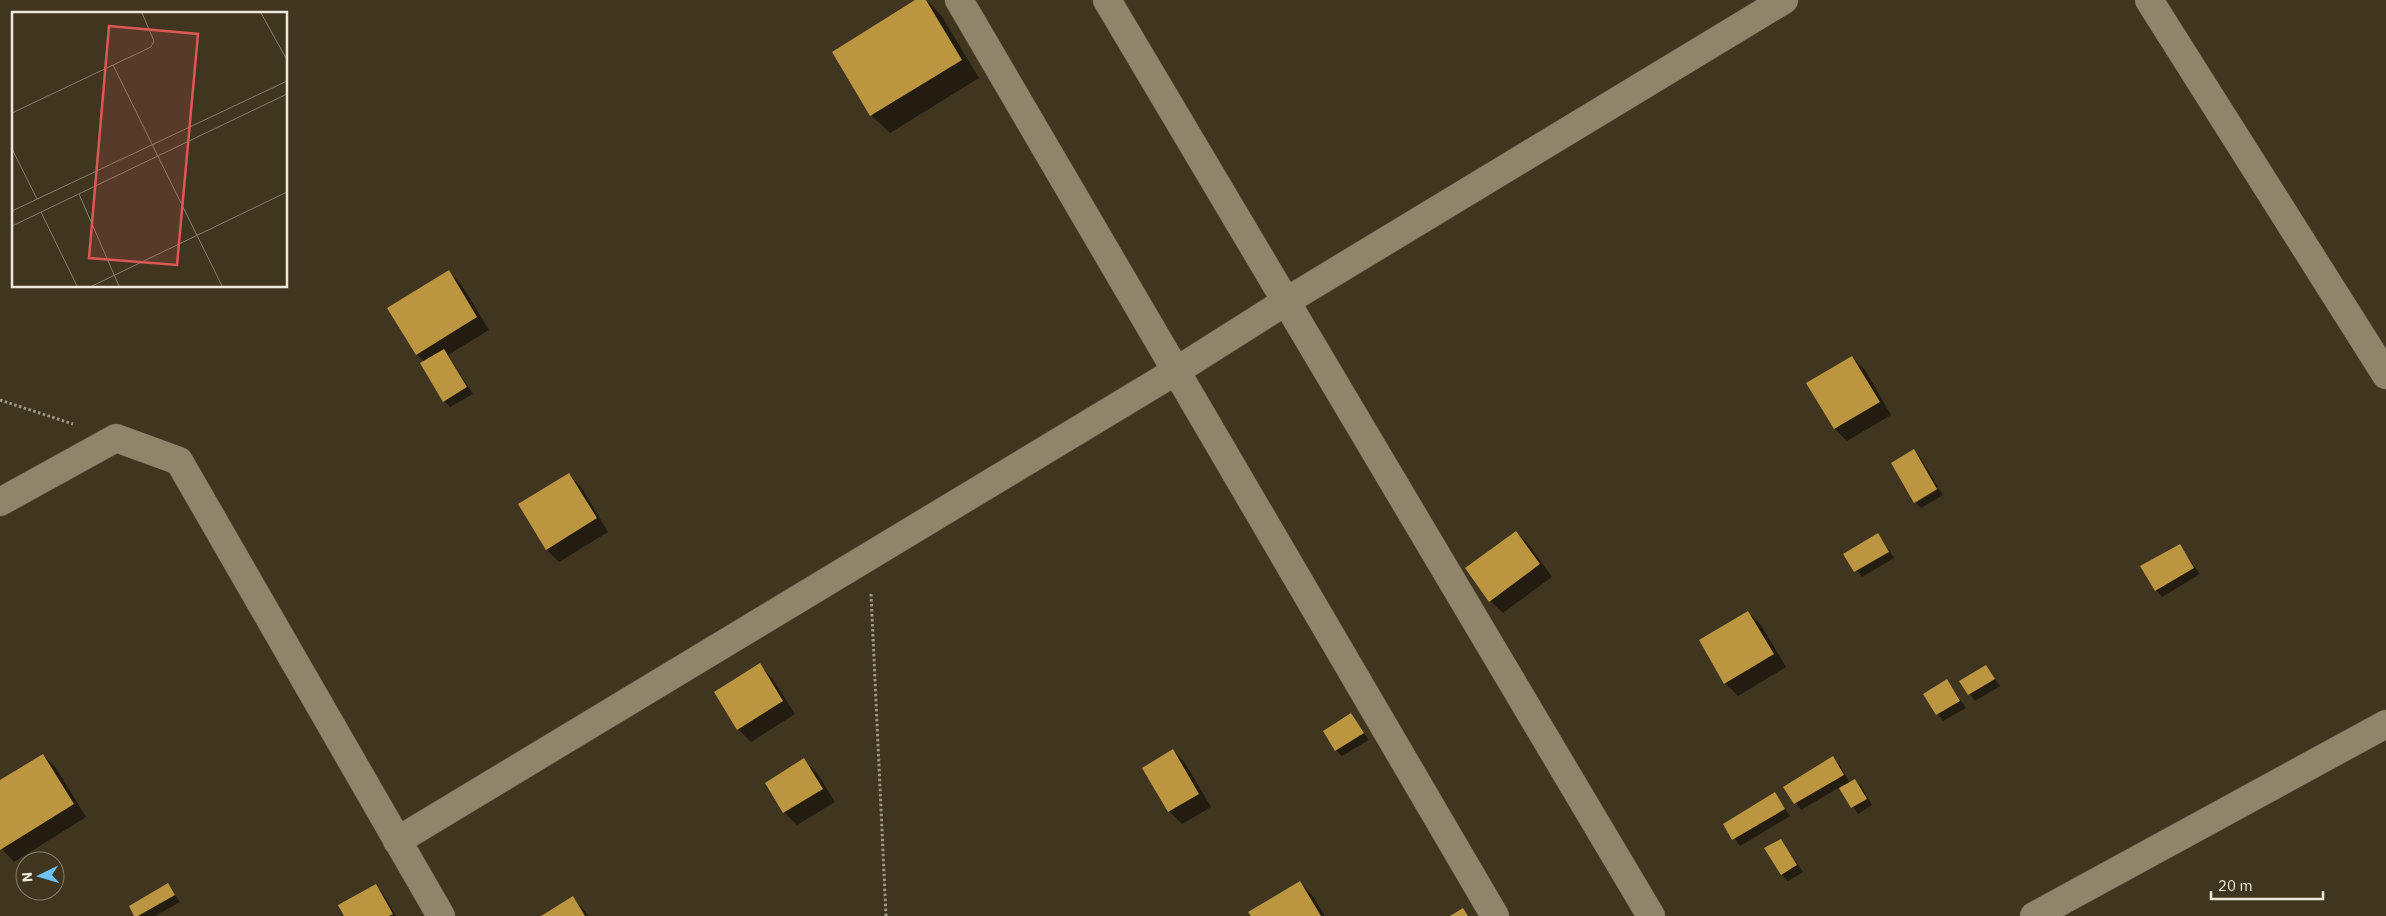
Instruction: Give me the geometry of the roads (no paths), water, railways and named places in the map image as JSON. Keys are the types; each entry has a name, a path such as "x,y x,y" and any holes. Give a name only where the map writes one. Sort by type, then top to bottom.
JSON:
{"street":[{"path":"959,0 1495,916"},
{"path":"1107,0 1651,916"},
{"path":"397,841 1176,371 1285,302 1784,0"},
{"path":"2149,0 2386,375"},
{"path":"0,502 116,438 179,461 441,916"},
{"path":"2034,916 2386,724"}]}
